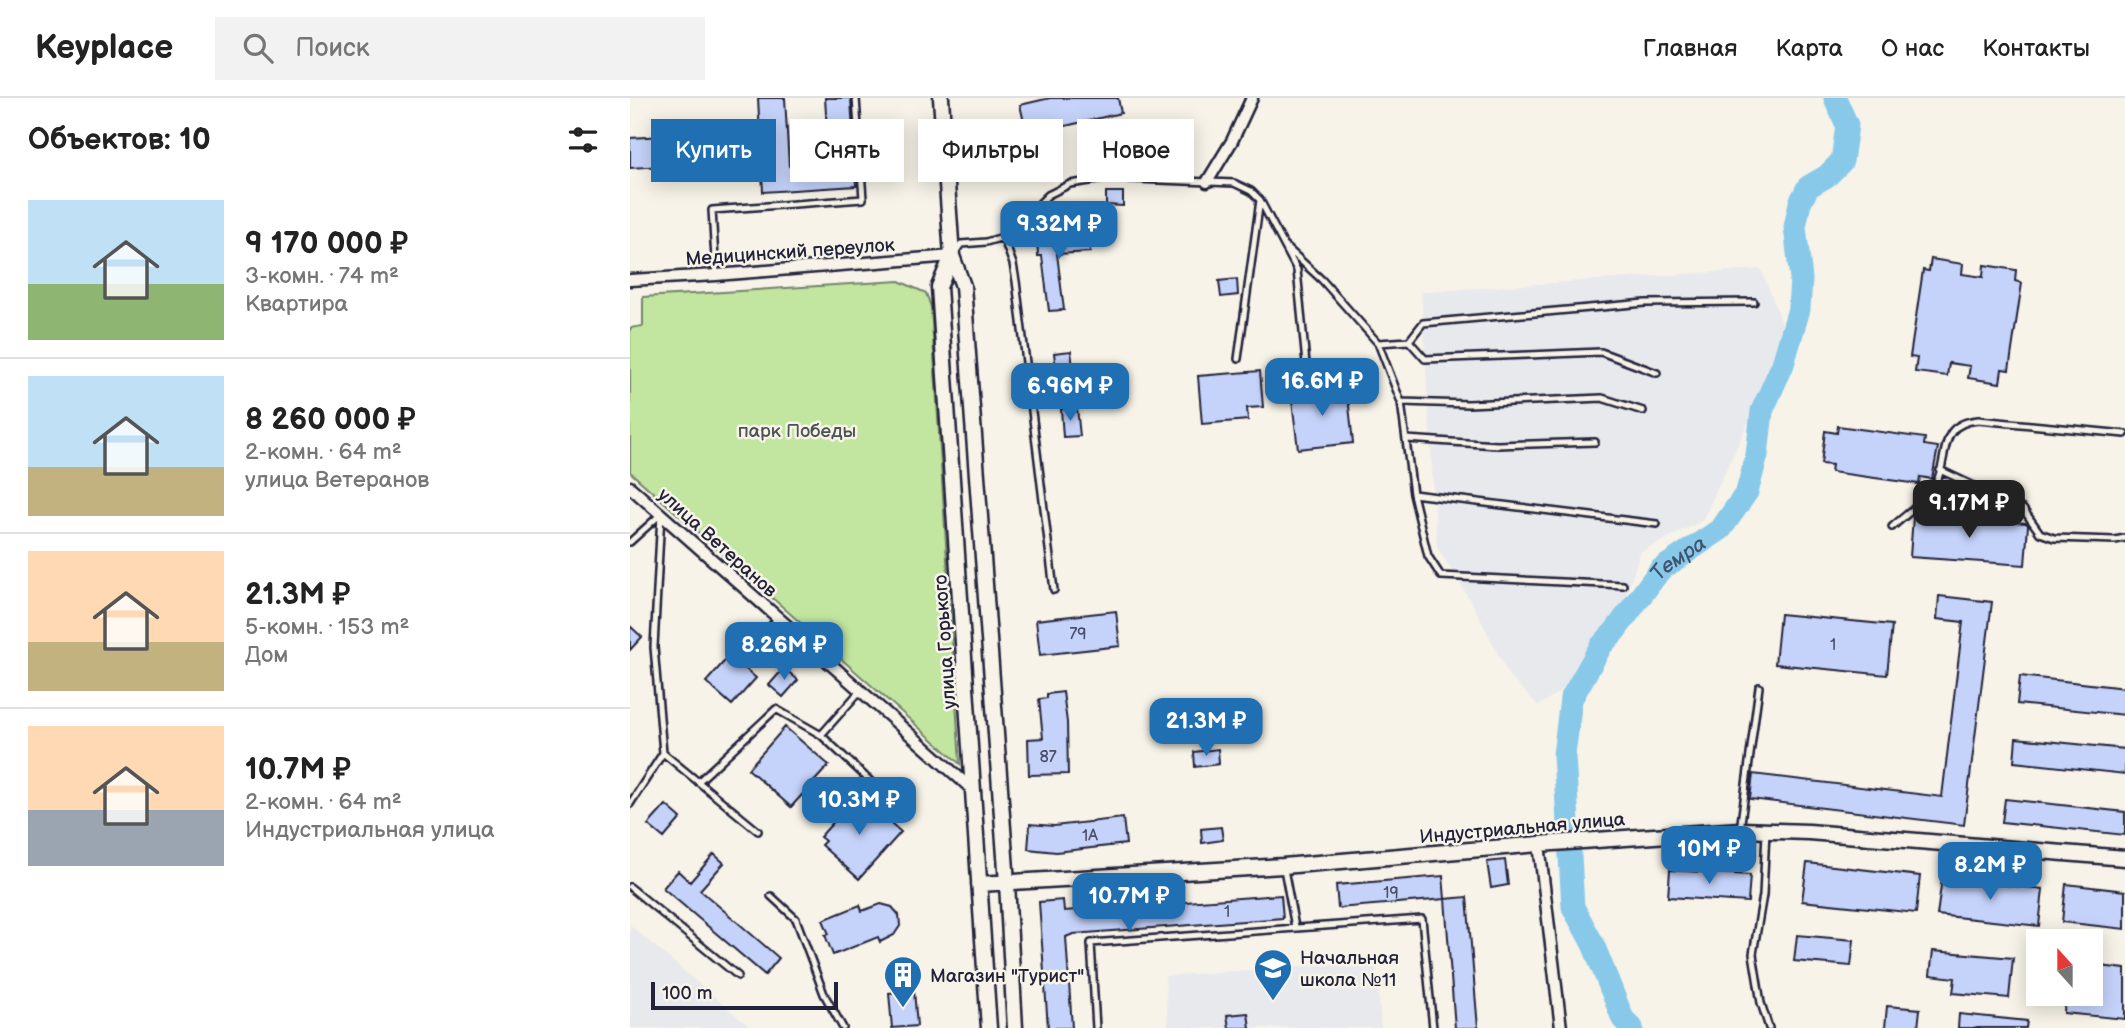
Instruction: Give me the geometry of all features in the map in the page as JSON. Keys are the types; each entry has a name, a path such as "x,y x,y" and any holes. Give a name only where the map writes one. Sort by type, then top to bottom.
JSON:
{"main road":[{"name":"улица Горького","path":"941,98 952,256 963,286 1007,883 1015,1028"},
{"name":"улица Горького","path":"952,256 939,286 989,1028"},
{"name":"Индустриальная улица","path":"979,884 1283,866 1740,830 1809,832 2125,858"}],"street":[{"path":"1207,182 1232,141 1252,98"},
{"name":"Медицинский переулок","path":"630,280 952,256"},
{"name":"улица Ветеранов","path":"630,486 973,790"},
{"path":"1539,844 1560,1028"}],"lane":[{"path":"716,275 712,210 863,199 856,98"},
{"path":"952,256 961,244 986,242 1003,237 1048,195 1070,184 1111,178 1234,183 1251,191 1260,200 1297,270 1307,374"},
{"path":"1238,359 1260,200"},
{"path":"1003,237 1016,281 1054,590"},
{"path":"1284,245 1322,280 1378,343 1401,402 1413,494 1428,556 1441,576 1623,585"},
{"path":"1378,343 1409,341 1423,323 1645,303 1754,302"},
{"path":"1409,341 1425,359 1601,352 1657,373"},
{"path":"1401,402 1468,404 1602,398 1643,411"},
{"path":"1892,527 1926,496 1936,483 1947,440 1958,425 1968,421 2125,434"},
{"path":"1406,439 1497,445 1595,442"},
{"path":"1940,470 2023,509 2040,533 2054,538 2125,538"},
{"path":"1413,494 1657,524"},
{"path":"630,542 661,514"},
{"path":"630,804 663,753 654,647 661,514"},
{"path":"753,646 778,618"},
{"path":"1740,830 1759,687"},
{"path":"821,735 860,691"},
{"path":"698,782 776,709 821,735 899,808"},
{"path":"663,753 758,831"},
{"path":"1766,831 1763,895 1754,954 1761,1003 1769,1028"},
{"path":"1283,866 1295,928"},
{"path":"630,887 738,975"},
{"path":"771,896 796,919 824,993 843,1028"},
{"path":"1096,1028 1091,943 1422,919 1433,1028"}],"shaded area":[{"path":"1761,269 1788,338 1702,521 1640,552 1621,613 1564,688 1539,706 1510,677 1473,605 1437,547 1421,292"},
{"path":"630,925 751,1028 630,1028"},
{"name":"Начальная школа №11","path":"1376,961 1381,1028 1168,1028 1165,976"}],"green space":[{"name":"парк Победы","path":"899,281 926,293 931,307 960,764 630,472 630,328 643,326 643,297"}],"building":[{"path":"758,98 785,98 790,182 856,182 856,186 763,192 762,182 776,182 776,119 759,119"},
{"path":"825,98 851,98 852,119 826,119"},
{"path":"1050,98 1118,98 1121,113 1095,119 1077,119 1077,123 1063,127 1063,119 1023,119 1020,105"},
{"path":"651,137 651,167 630,168 630,138"},
{"path":"1106,192 1123,192 1123,206 1106,205"},
{"path":"1089,232 1090,252 1057,254 1064,310 1049,311 1042,256 1038,256 1037,236"},
{"path":"1931,259 1963,264 1962,274 1983,277 1984,265 2016,270 2015,281 2022,283 2009,370 2002,369 2000,383 1968,378 1970,366 1949,363 1947,376 1915,372 1917,358 1910,357 1923,270 1929,271"},
{"path":"1237,279 1238,295 1221,297 1219,281"},
{"path":"1071,351 1075,383 1058,385 1054,353"},
{"path":"1260,371 1263,407 1247,408 1248,420 1202,424 1198,376"},
{"path":"1347,387 1353,443 1298,449 1291,393"},
{"path":"1077,408 1080,436 1063,437 1061,409"},
{"path":"1838,426 1925,438 1924,445 1938,447 1932,479 1920,477 1919,484 1831,472 1832,465 1821,464 1825,431 1837,433"},
{"path":"1915,514 2026,523 2025,565 1910,557"},
{"path":"1939,596 1992,602 1964,825 1750,799 1753,774 1942,797 1963,622 1937,619"},
{"path":"1116,611 1120,646 1040,655 1036,620"},
{"path":"1780,614 1892,625 1887,675 1775,664"},
{"path":"630,626 642,637 630,650"},
{"path":"730,655 756,678 732,705 706,682"},
{"path":"784,668 798,680 783,697 769,685"},
{"path":"2020,676 2125,688 2125,715 2017,704"},
{"path":"1063,692 1067,722 1068,774 1029,775 1028,739 1043,738 1039,699 1047,698 1047,694"},
{"path":"785,727 829,765 791,807 748,769"},
{"path":"2016,738 2125,749 2125,774 2014,762"},
{"path":"1218,749 1219,764 1195,767 1194,752"},
{"path":"863,798 901,832 859,879 821,845 825,841 820,837 847,807 852,810"},
{"path":"2005,799 2125,812 2125,835 2002,822"},
{"path":"666,805 681,818 664,838 648,825"},
{"path":"1123,818 1126,844 1056,852 1028,849 1030,824 1054,826"},
{"path":"1221,827 1223,840 1202,843 1201,829"},
{"path":"714,854 724,863 700,890 779,958 765,975 663,888 678,871 690,882"},
{"path":"1505,860 1508,885 1491,888 1487,862"},
{"path":"1807,863 1920,876 1916,913 1802,901"},
{"path":"1670,870 1750,875 1748,902 1668,897"},
{"path":"1443,876 1445,899 1338,908 1336,885"},
{"path":"1942,878 2043,889 2039,926 1937,915"},
{"path":"2066,884 2125,891 2125,929 2062,922"},
{"path":"1281,895 1283,918 1073,934 1066,937 1072,1028 1048,1028 1039,902 1063,900 1064,911"},
{"path":"1467,897 1478,1028 1455,1028 1445,899"},
{"path":"881,904 892,907 899,915 900,926 894,935 880,942 878,937 833,955 825,935 829,934 823,920 860,905 862,911"},
{"path":"1797,935 1854,940 1851,966 1794,961"},
{"path":"1933,951 2013,958 2009,998 1953,993 1955,978 1930,975"},
{"path":"2104,967 2125,969 2125,1019 2064,1013 2064,1006 2104,1006"},
{"name":"Магазин \"Турист\"","path":"914,990 917,1026 892,1028 889,993"},
{"path":"1887,1006 1920,1009 1918,1028 1885,1028"},
{"path":"1248,1013 1250,1028 1229,1028 1227,1015"},
{"path":"1959,1014 2027,1021 2026,1028 1958,1028"}],"waterway":[{"name":"Темра","path":"1632,1028 1623,1019 1593,944 1573,907 1564,755 1571,699 1601,646 1660,570 1721,529 1747,492 1757,455 1762,411 1783,364 1799,309 1801,279 1795,227 1800,203 1808,187 1827,176 1842,161 1847,125 1835,98"}],"place":[{"name":"Начальная школа №11","path":"1273,1002"},
{"name":"Магазин \"Турист\"","path":"903,1009"}]}
